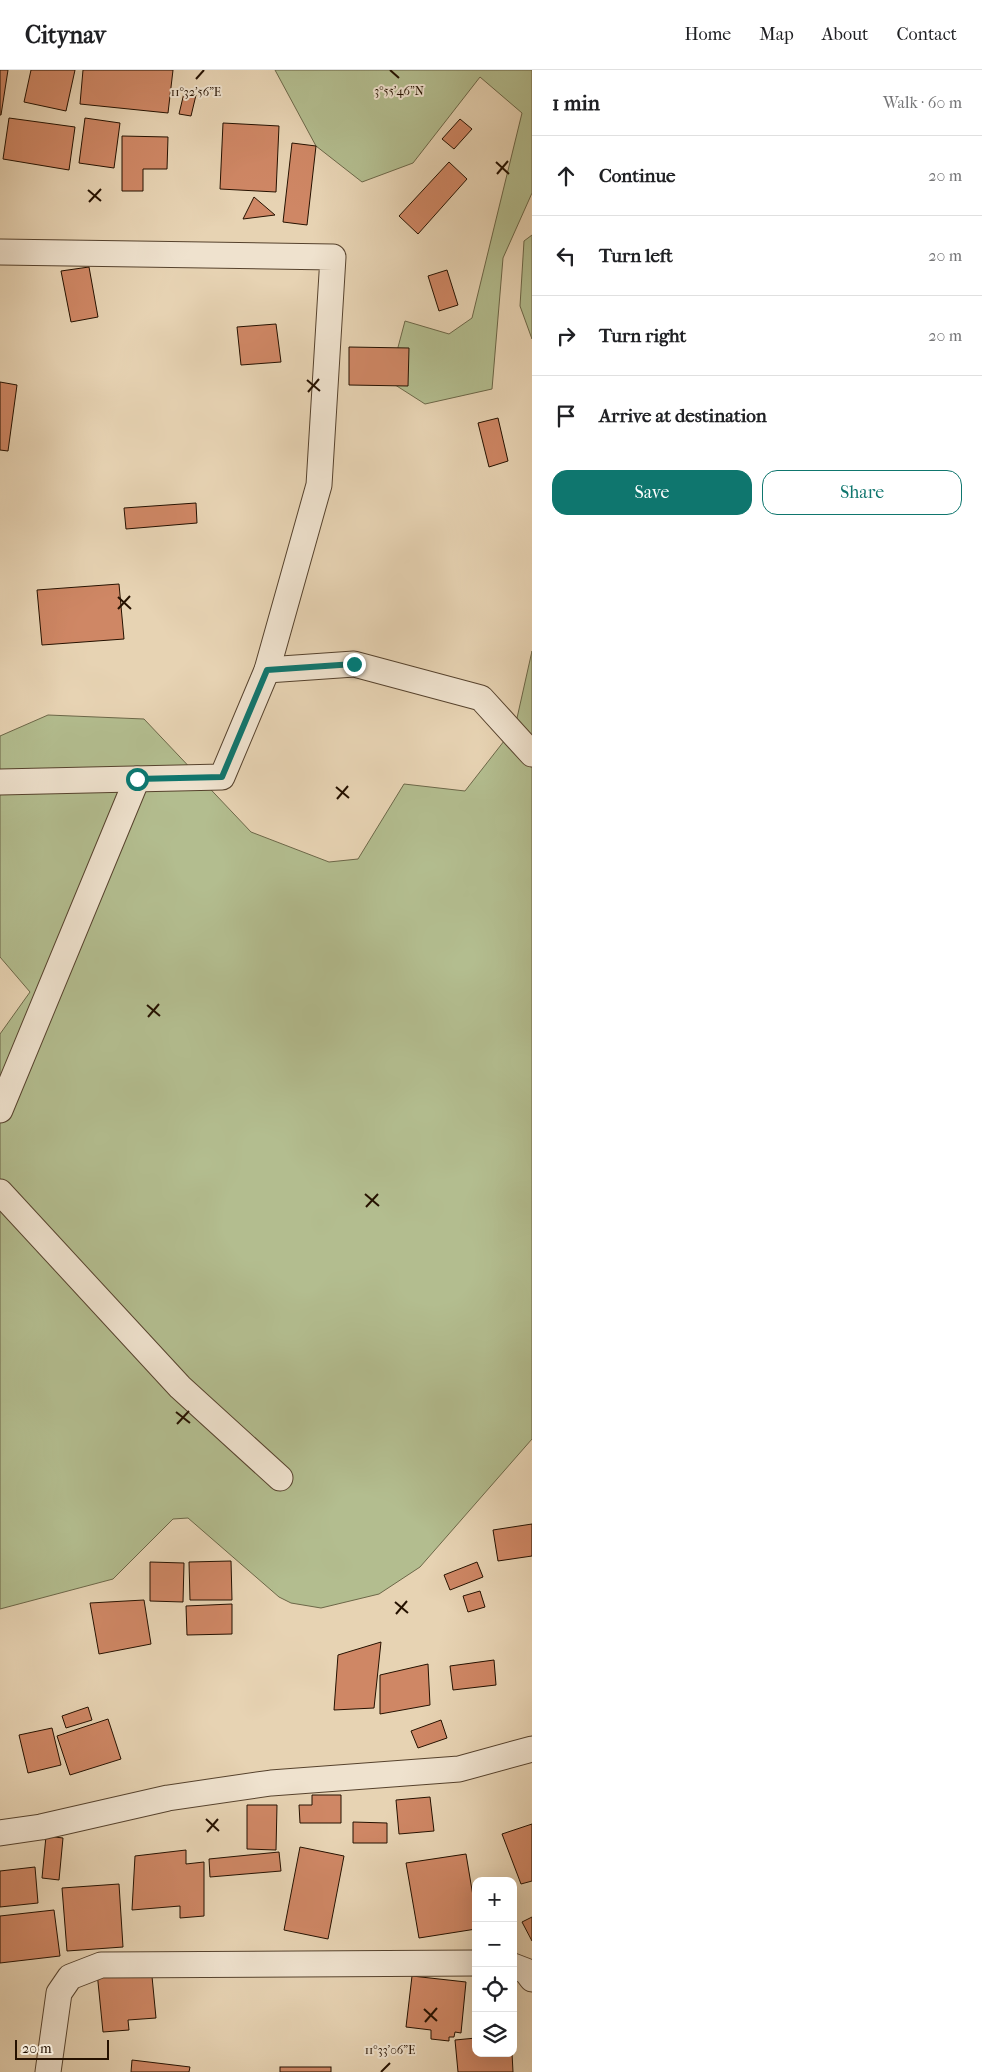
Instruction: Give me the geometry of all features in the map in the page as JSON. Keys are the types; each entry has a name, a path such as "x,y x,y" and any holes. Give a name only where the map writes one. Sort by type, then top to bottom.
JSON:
{"street":[{"path":"0,252 333,257 319,485 267,670 222,777 0,782"},
{"path":"267,670 354,664 481,698 532,754"},
{"path":"0,1110 137,779"},
{"path":"0,1192 180,1387 280,1478"},
{"path":"0,1833 41,1827 168,1798 271,1783 459,1769 532,1750"},
{"path":"48,2072 59,1993 70,1977 101,1965 472,1963"},
{"path":"516,1967 526,1971 532,1979"}],"green space":[{"path":"275,70 532,70 532,193 503,258 492,389 425,404 389,381 405,321 449,334 472,318 522,113 480,77 413,163 362,182 316,146"},
{"path":"532,235 532,339 520,306 524,241"},
{"path":"532,651 532,1439 420,1567 379,1594 321,1608 291,1603 279,1597 188,1518 173,1519 113,1579 0,1609 0,1034 30,992 0,957 0,736 48,715 144,719 251,832 329,862 358,859 404,784 465,791 515,727"}],"building":[{"path":"0,70 8,70 1,115 0,115"},
{"path":"31,70 75,70 66,111 24,102"},
{"path":"83,70 173,70 168,113 80,104"},
{"path":"184,93 196,95 191,116 179,114"},
{"path":"9,118 75,127 69,170 3,159"},
{"path":"85,118 120,123 114,168 79,163"},
{"path":"460,119 472,129 454,149 442,139"},
{"path":"223,123 279,126 276,192 220,189"},
{"path":"122,136 168,137 167,169 143,169 143,191 122,191"},
{"path":"292,143 316,146 307,225 283,222"},
{"path":"449,162 467,179 418,234 399,216"},
{"path":"254,197 275,215 243,219"},
{"path":"89,267 98,317 71,322 61,271"},
{"path":"447,270 458,305 439,311 428,276"},
{"path":"276,324 281,362 241,365 237,327"},
{"path":"349,347 409,348 408,386 349,385"},
{"path":"0,382 17,385 8,451 0,450"},
{"path":"498,418 508,461 489,467 478,423"},
{"path":"196,503 197,523 126,529 124,508"},
{"path":"119,584 124,639 42,645 37,590"},
{"path":"532,1524 532,1556 498,1561 493,1530"},
{"path":"231,1561 232,1600 190,1600 189,1562"},
{"path":"150,1562 184,1563 183,1602 150,1601"},
{"path":"477,1562 483,1577 450,1590 444,1575"},
{"path":"480,1591 485,1607 468,1612 463,1596"},
{"path":"144,1600 151,1644 99,1654 90,1603"},
{"path":"232,1604 232,1634 187,1635 186,1606"},
{"path":"381,1642 374,1708 334,1710 338,1655"},
{"path":"494,1660 496,1685 453,1690 450,1666"},
{"path":"428,1664 430,1705 380,1714 380,1675"},
{"path":"88,1707 92,1720 66,1728 62,1716"},
{"path":"108,1719 121,1759 70,1775 57,1736"},
{"path":"441,1720 447,1738 418,1748 411,1731"},
{"path":"52,1728 61,1765 28,1773 19,1735"},
{"path":"312,1795 341,1795 341,1823 300,1823 299,1805 312,1805"},
{"path":"430,1797 434,1831 399,1834 396,1800"},
{"path":"247,1805 277,1805 276,1850 247,1849"},
{"path":"353,1822 387,1823 387,1843 353,1843"},
{"path":"532,1824 532,1881 521,1884 502,1834"},
{"path":"46,1836 63,1838 59,1880 42,1878"},
{"path":"300,1847 344,1856 328,1939 284,1930"},
{"path":"186,1850 186,1864 204,1862 204,1916 180,1918 180,1906 132,1910 135,1856"},
{"path":"279,1852 281,1871 210,1877 209,1859"},
{"path":"466,1854 472,1890 472,1930 419,1938 406,1863"},
{"path":"35,1867 38,1903 0,1907 0,1871"},
{"path":"119,1884 123,1947 67,1951 62,1888"},
{"path":"54,1910 60,1956 0,1963 0,1916"},
{"path":"532,1917 532,1941 522,1922"},
{"path":"151,1966 156,2018 128,2020 129,2030 103,2032 97,1972"},
{"path":"412,1976 466,1982 461,2033 455,2032 454,2037 449,2037 449,2041 431,2039 431,2030 406,2027"},
{"path":"472,2038 472,2057 512,2057 513,2072 458,2072 455,2040"},
{"path":"132,2060 190,2067 189,2072 131,2072"},
{"path":"280,2067 331,2067 331,2072 280,2072"}],"route":[{"path":"137,779 222,777 267,670 354,664"}]}
